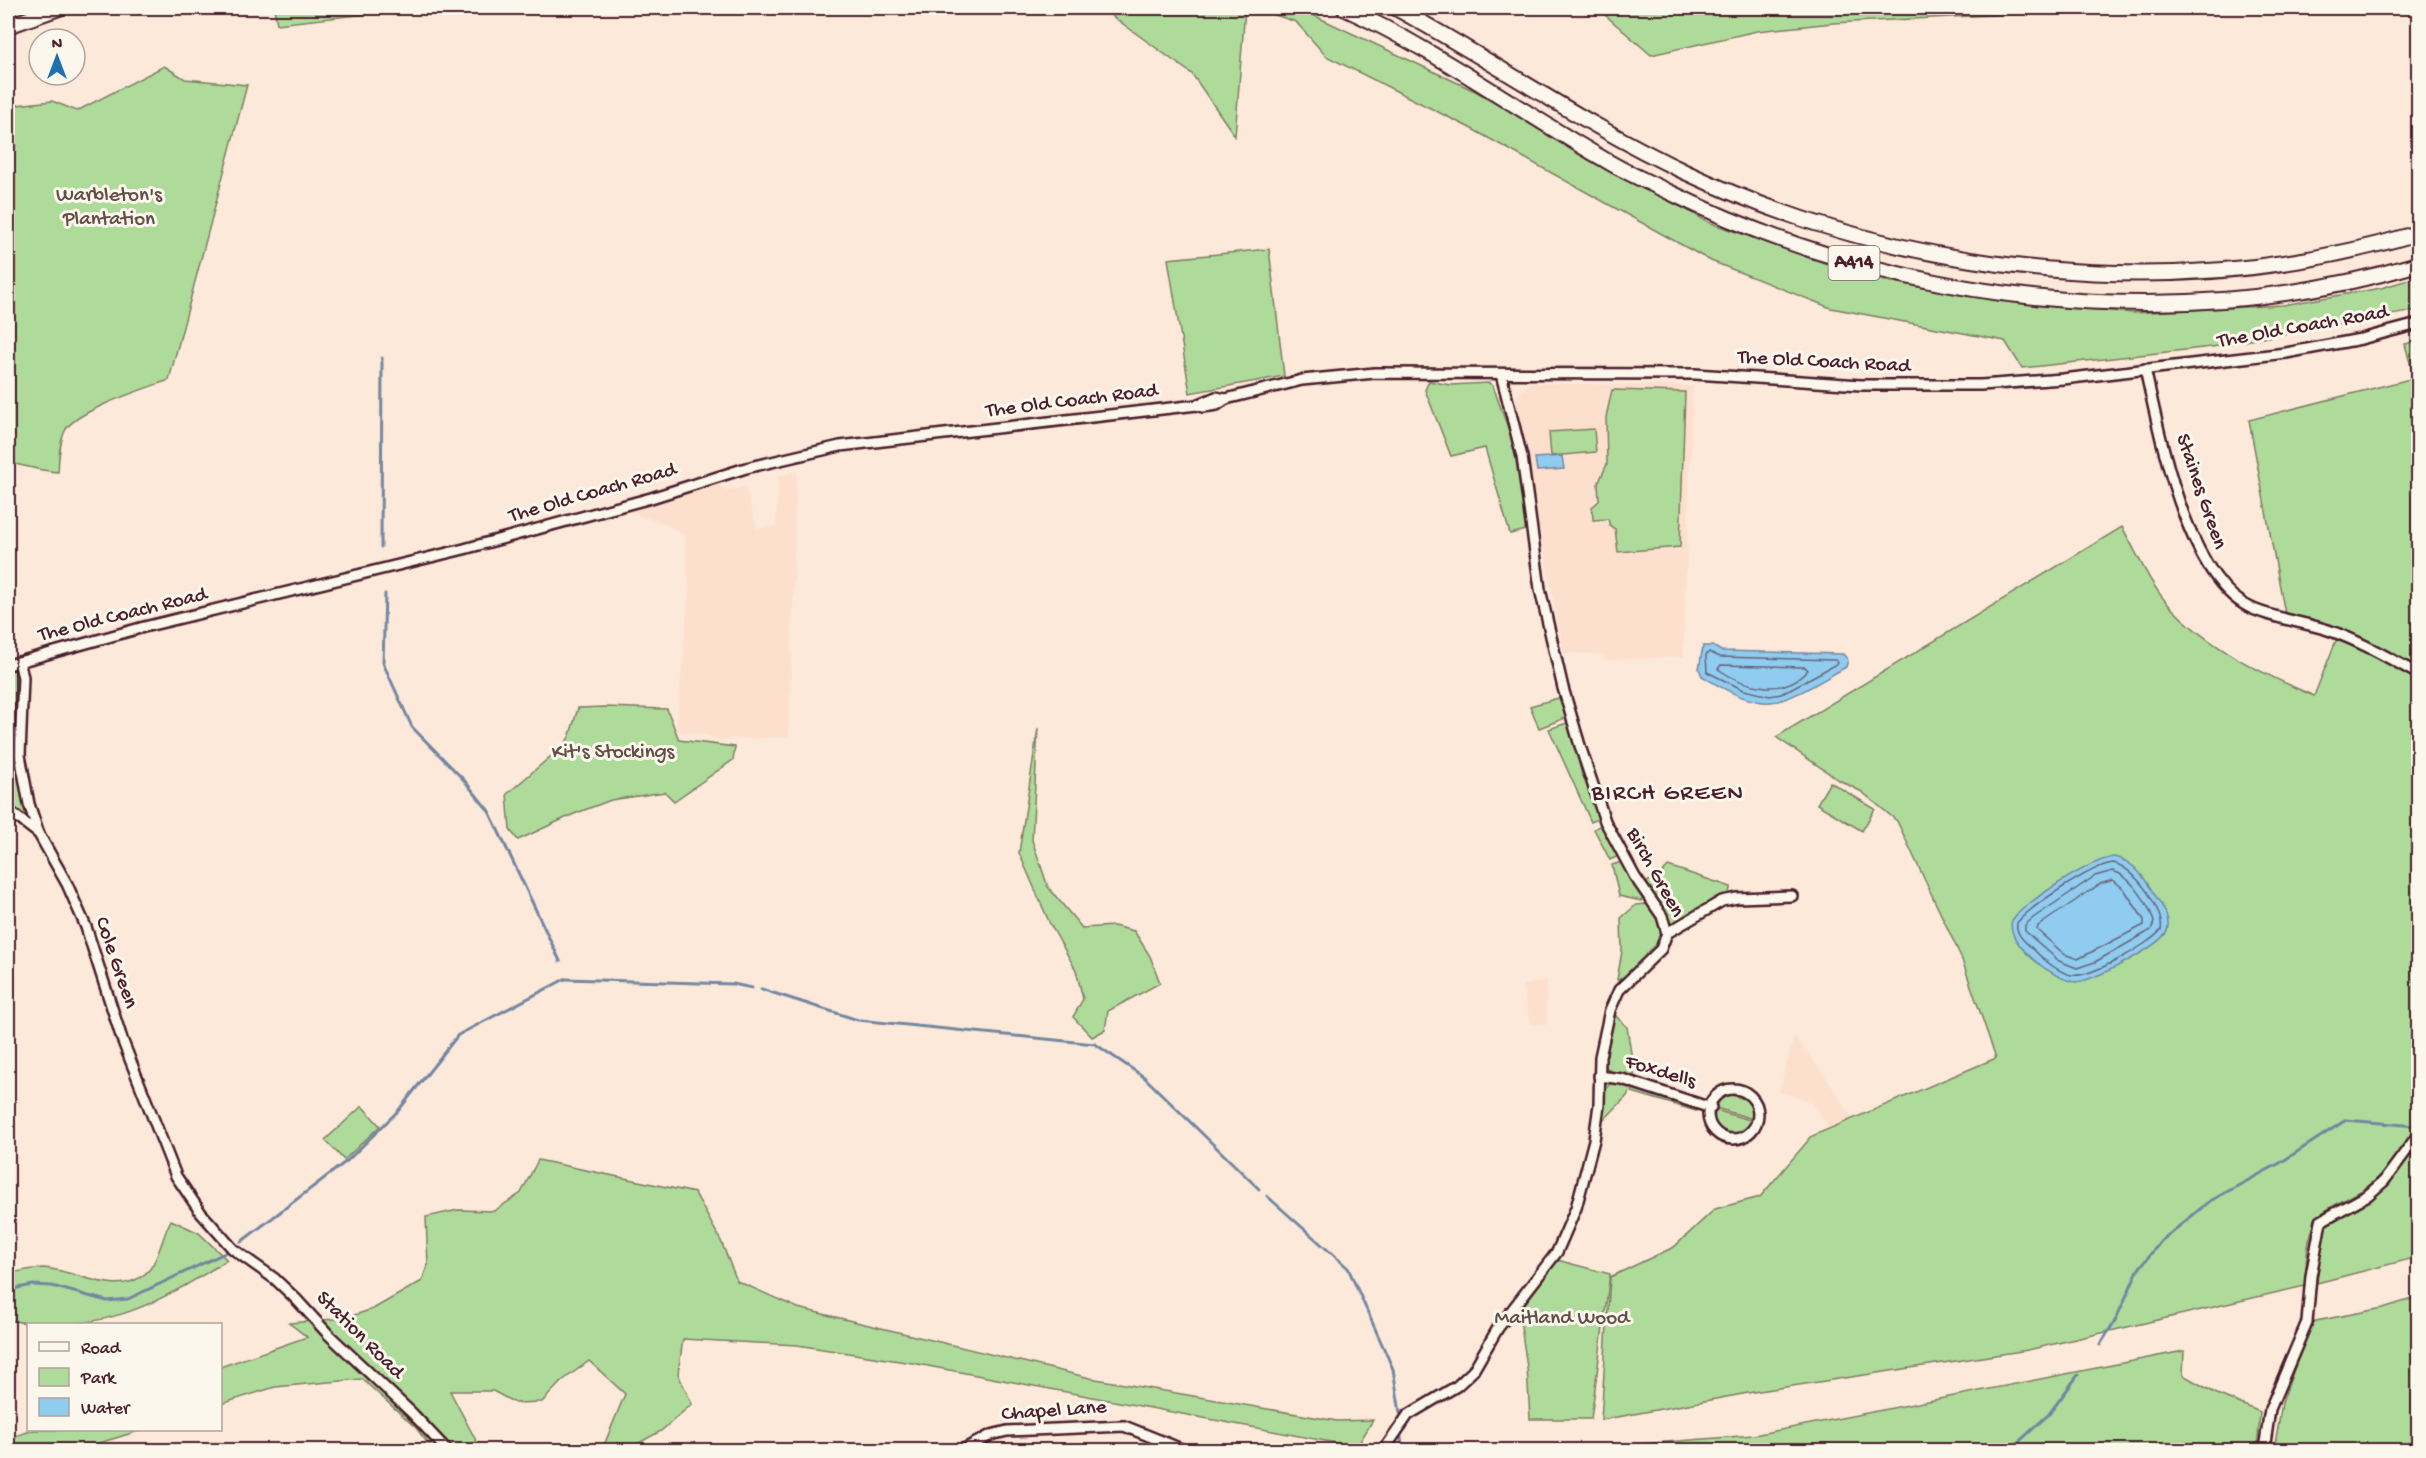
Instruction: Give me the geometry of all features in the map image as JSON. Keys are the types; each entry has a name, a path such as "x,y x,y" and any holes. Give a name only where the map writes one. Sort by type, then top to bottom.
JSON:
{"highway":[{"path":"8,26 59,8"},
{"name":"A414","path":"1344,8 1413,42 1608,162 1730,222 1777,239 1880,269 1955,286 2034,297 2147,302 2209,301 2270,294 2388,273 2418,264"},
{"name":"A414","path":"1396,8 1596,124 1684,171 1774,208 1881,242 1951,255 2089,272 2212,271 2309,259 2379,245 2418,233"}],"street":[{"name":"The Old Coach Road","path":"8,665 144,627 464,549 651,498 746,468 818,451 1197,405 1216,398 1226,399 1302,380 1376,373 1695,374 1861,385 1933,386 2033,381 2286,353 2361,339 2418,324"},
{"name":"Staines Green","path":"2145,369 2165,452 2185,517 2203,558 2222,586 2252,609 2329,630 2418,674"},
{"name":"Birch Green","path":"1384,1450 1408,1415 1456,1386 1473,1371 1498,1328 1557,1252 1576,1208 1594,1140 1606,1026 1619,990 1661,949 1667,933 1662,916 1635,877 1605,821 1581,749 1540,589 1522,457 1501,374"},
{"name":"Cole Green","path":"19,662 23,677 19,738 22,775 39,834 67,884 86,927 122,1039 176,1176 201,1213 239,1256"},
{"path":"8,810 39,834"},
{"path":"1667,933 1722,901 1749,897 1792,896"},
{"name":"Foxdells","path":"1599,1076 1622,1079 1711,1108"},
{"name":"Foxdells","path":"1728,1090 1750,1096 1757,1102 1758,1112 1750,1134 1735,1139 1713,1129 1709,1120 1711,1108 1716,1095 1728,1090"},
{"path":"2264,1450 2270,1409 2307,1322 2311,1276 2321,1221 2360,1200 2384,1181 2418,1135"},
{"name":"Station Road","path":"239,1256 282,1286 447,1450"},
{"name":"Chapel Lane","path":"962,1450 991,1435 1007,1431 1111,1425 1136,1430 1184,1450"}],"shaded area":[{"path":"1529,383 1693,386 1683,657 1604,660 1603,654 1564,653 1516,407 1516,397"},
{"path":"797,471 789,737 723,740 698,733 676,732 689,589 685,536 670,526 630,512 717,484 728,491 745,487 757,529 776,526 778,476"},
{"path":"1547,980 1546,1025 1530,1024 1523,985"},
{"path":"1794,1036 1823,1073 1853,1118 1829,1128 1812,1102 1779,1091"}],"green space":[{"path":"274,8 422,8 277,24"},
{"path":"1101,8 1245,8 1235,136 1192,74"},
{"path":"1254,8 1298,8 1475,91 1708,222 1867,278 2043,305 2133,313 2283,305 2381,288 2418,277 2418,310 2212,347 2022,368 2005,341 1831,308 1711,261 1472,129 1326,56 1296,22"},
{"path":"1597,8 2132,8 1833,23 1757,31 1651,55"},
{"name":"Warbleton's Plantation","path":"164,66 185,79 247,85 169,380 96,408 71,423 62,441 58,472 8,463 8,106 52,101 77,111"},
{"path":"1269,249 1284,376 1190,393 1168,259"},
{"path":"2418,341 2418,668 2338,628 2285,614 2249,420 2414,378 2405,344"},
{"path":"1429,381 1450,385 1489,383 1493,386 1517,453 1526,530 1510,534 1485,448 1451,456 1425,390"},
{"path":"1612,390 1685,392 1680,547 1618,552 1615,529 1610,526 1608,519 1593,520 1592,507 1599,501 1598,484 1607,464 1606,417"},
{"path":"1594,429 1596,452 1551,456 1549,432"},
{"path":"2122,527 2148,576 2167,603 2199,633 2254,668 2314,696 2337,638 2418,678 2418,1124 2390,1165 2374,1182 2332,1206 2319,1217 2308,1246 2305,1286 2028,1350 1759,1391 1601,1420 1610,1277 1674,1247 1715,1209 1760,1197 1812,1136 1996,1058 1961,957 1897,821 1862,792 1839,780 1776,737"},
{"path":"15,670 20,678 16,749 20,783 30,818 28,821 8,804 8,671"},
{"path":"1562,697 1568,717 1539,728 1530,706"},
{"name":"Kit's Stockings","path":"578,708 667,709 679,740 735,747 733,760 674,801 665,792 611,800 518,840 510,830 507,794 565,744"},
{"path":"1570,722 1582,776 1587,778 1600,818 1591,822 1549,729"},
{"path":"1038,728 1032,840 1048,887 1082,928 1114,926 1134,931 1150,956 1160,983 1108,1011 1105,1030 1092,1037 1073,1017 1083,999 1076,970 1050,924 1019,853"},
{"path":"1830,782 1875,809 1862,831 1817,804"},
{"path":"1602,824 1619,856 1610,860 1594,829"},
{"path":"1622,862 1644,897 1641,901 1619,896 1612,865"},
{"path":"1668,866 1731,887 1727,896 1672,925 1645,883 1660,875"},
{"path":"1647,904 1660,926 1660,940 1644,961 1629,974 1617,980 1622,951 1621,918 1636,905"},
{"path":"1615,1015 1627,1027 1635,1079 1612,1072 1606,1067 1604,1057"},
{"path":"1612,1082 1632,1086 1627,1096 1603,1121 1603,1091"},
{"path":"1634,1087 1697,1107 1696,1111 1632,1092"},
{"path":"1723,1095 1751,1101 1755,1110 1753,1119 1716,1108"},
{"path":"362,1106 380,1126 344,1160 325,1140"},
{"path":"1715,1110 1753,1121 1747,1132 1740,1135 1719,1130 1714,1123"},
{"path":"2418,1146 2418,1257 2317,1283 2323,1230 2327,1224 2381,1191"},
{"path":"538,1160 695,1193 721,1241 737,1281 798,1308 1090,1378 1337,1421 1373,1420 1357,1447 912,1363 797,1345 683,1339 678,1374 692,1404 661,1431 626,1450 602,1450 625,1394 589,1361 562,1381 542,1402 515,1403 493,1391 450,1391 481,1450 433,1450 416,1428 362,1379 275,1387 222,1404 222,1366 307,1337 289,1323 345,1318 373,1309 422,1281 428,1265 426,1217 458,1210 494,1211 521,1193"},
{"path":"171,1220 199,1233 227,1260 149,1304 123,1314 76,1323 32,1323 8,1320 8,1273 44,1268 112,1284 125,1283 138,1279 149,1270"},
{"name":"Maitland Wood","path":"1557,1260 1610,1274 1591,1419 1530,1419 1527,1367 1518,1306"},
{"path":"2418,1297 2418,1450 2274,1450 2282,1403 2311,1322 2383,1308"},
{"path":"2184,1351 2183,1375 2217,1394 2260,1412 2257,1450 1565,1450 1754,1435"},
{"path":"31,1431 139,1431 76,1450 8,1450 8,1438"}],"water":[{"path":"1562,456 1564,469 1537,471 1535,458"},
{"path":"1703,646 1713,646 1721,651 1843,654 1848,660 1846,667 1789,698 1762,702 1735,694 1702,676 1699,669"},
{"path":"2114,857 2134,867 2144,878 2166,913 2167,931 2153,945 2111,970 2076,982 2067,980 2044,968 2023,949 2012,929 2012,920 2060,882 2090,865"}],"waterway":[{"path":"381,547 382,358"},
{"path":"385,594 383,663 412,727 463,779 489,811 560,961"},
{"path":"565,979 733,984 752,988"},
{"path":"241,1242 348,1160 398,1111 458,1035 565,979"},
{"path":"761,989 858,1020 1095,1044 1144,1077 1259,1189"},
{"path":"2100,1345 2116,1319 2138,1270 2161,1241 2210,1201 2280,1163 2346,1120 2416,1126"},
{"path":"1267,1196 1348,1268 1393,1369 1400,1413"},
{"path":"8,1290 33,1285 52,1286 107,1301 128,1299 229,1251"},
{"path":"2010,1450 2049,1414 2078,1375"},
{"path":"1400,1432 1403,1450"}],"district":[{"name":"BIRCH GREEN","path":"1668,794"}]}
